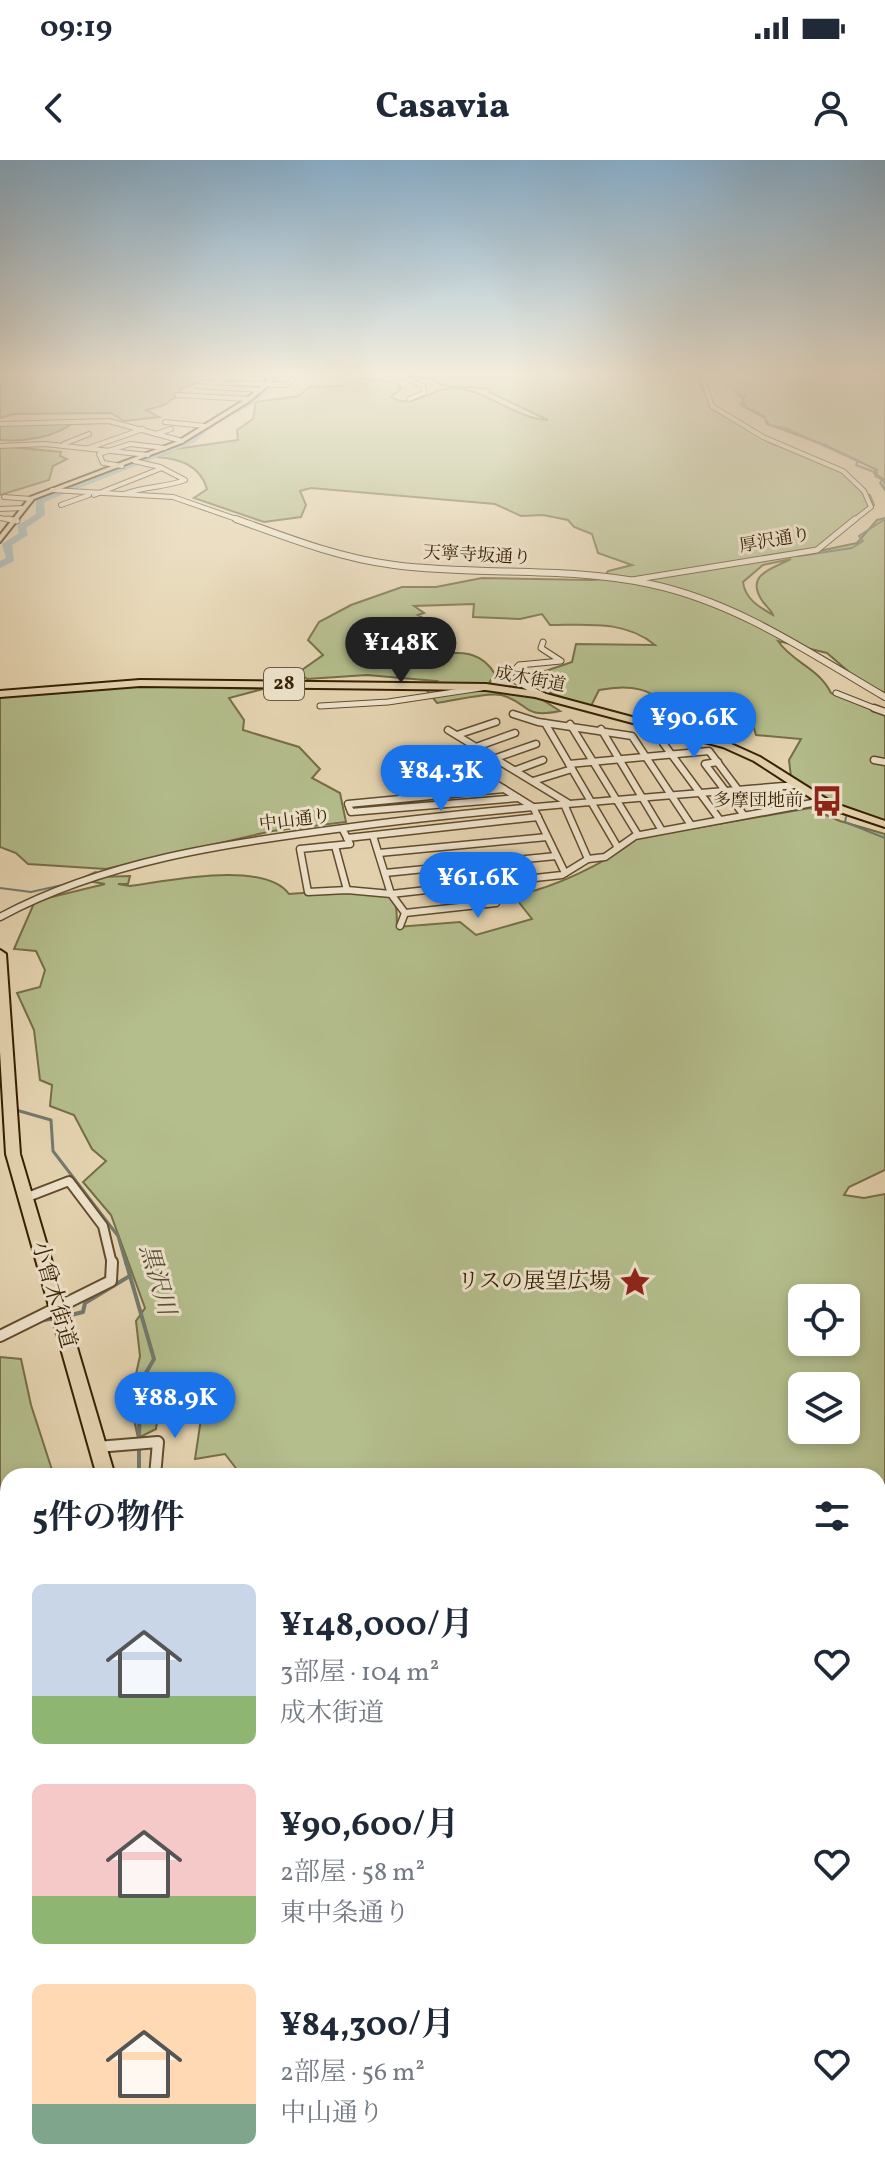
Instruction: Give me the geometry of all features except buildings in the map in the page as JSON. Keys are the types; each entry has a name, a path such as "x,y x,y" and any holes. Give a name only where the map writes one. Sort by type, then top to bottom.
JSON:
{"main road":[{"path":"0,540 31,499 116,468"},
{"name":"成木街道","path":"0,694 140,683 486,687 546,697 726,745 757,759 823,801 885,824"},
{"name":"小曾木街道","path":"0,954 8,1109 7,1158 24,1198 104,1468"}],"street":[{"path":"61,505 161,468"},
{"path":"124,494 150,485 157,490 162,489 185,480 163,468"},
{"name":"厚沢通り","path":"632,580 817,550 871,507 865,490 837,468"},
{"name":"天寧寺坂通り","path":"56,491 178,499 317,548 394,565 632,580 687,594 745,616 885,697"},
{"path":"4,497 31,499"},
{"path":"0,509 23,508"},
{"path":"0,518 17,521"},
{"path":"543,642 541,648 561,661 519,665 508,677 546,697"},
{"path":"320,706 388,702 486,687"},
{"path":"836,693 884,711"},
{"path":"513,714 533,724 570,724 632,736 691,825"},
{"path":"457,735 496,722"},
{"path":"545,723 617,846"},
{"path":"570,724 638,835"},
{"path":"601,729 661,829"},
{"path":"448,730 566,804 588,859"},
{"path":"476,747 515,733"},
{"path":"663,743 720,820"},
{"path":"496,758 536,744"},
{"path":"533,781 593,762 709,751 739,791"},
{"path":"516,770 543,760"},
{"path":"874,760 885,762"},
{"path":"718,762 705,764 743,814"},
{"path":"496,784 533,807 565,873"},
{"name":"中山通り","path":"0,917 41,895 68,889 97,875 253,840 533,807 796,785"},
{"path":"504,789 348,804 351,812 518,798"},
{"path":"752,789 768,811"},
{"path":"343,830 350,844 300,849 308,892 347,890 391,894 565,873 588,859 605,857 617,846 638,835 823,801"},
{"path":"347,838 538,817"},
{"path":"373,836 391,894 405,913"},
{"path":"379,853 547,837"},
{"path":"335,846 347,890"},
{"path":"385,873 556,856"},
{"path":"405,913 496,903 486,884"},
{"path":"400,926 405,913"},
{"path":"0,1336 38,1315 58,1315 111,1281 114,1254 100,1219 69,1181 24,1198"},
{"path":"97,1447 158,1442 156,1468"}],"green space":[{"path":"0,468 52,468 49,480 0,495"},
{"path":"836,468 843,471 863,493 870,495 874,505 819,551 857,543 877,520 885,518 885,693 857,679 827,653 778,641 820,677 831,693 885,714 885,822 841,807 791,777 789,760 801,739 756,735 749,711 741,700 726,700 711,719 673,714 650,693 631,688 599,690 591,706 555,695 525,678 572,662 576,644 655,645 631,631 592,625 550,625 542,614 520,619 473,617 474,604 414,606 424,613 418,615 435,625 400,640 419,651 463,653 480,658 495,674 489,683 541,699 560,711 547,713 532,712 511,698 495,694 437,703 424,687 436,681 367,675 307,679 299,672 323,655 308,640 319,622 351,605 402,587 436,587 482,578 603,579 608,571 632,565 598,553 592,534 574,527 568,520 543,515 521,516 495,504 311,488 300,491 306,505 301,517 264,522 194,498 207,489 194,469","holes":["791,559 768,570 758,579 757,585 758,593 773,615 750,598 743,582 763,565"]},
{"path":"873,468 885,468 885,490 880,483 883,479 874,473 877,470"},
{"path":"114,686 263,689 229,698 244,720 243,730 299,747 320,769 312,778 340,793 346,822 272,831 106,869 28,864 16,853 0,847 0,696"},
{"path":"810,808 840,821 885,834 885,1170 849,1187 844,1195 864,1198 885,1194 885,1468 236,1468 225,1454 195,1459 202,1412 160,1402 156,1429 138,1438 130,1401 140,1356 136,1321 145,1308 111,1215 83,1182 106,1161 92,1149 74,1115 50,1106 52,1085 40,1080 34,1030 17,993 40,987 45,970 36,951 14,949 35,901 105,884 88,881 97,877 130,876 128,884 118,884 130,886 190,877 238,875 277,884 289,894 341,891 381,893 393,900 397,927 460,922 476,935 532,919 514,896 579,873 638,838"},
{"path":"0,1357 21,1359 31,1405 51,1468 0,1468"}],"waterway":[{"name":"黒沢川","path":"0,565 11,559 7,544 25,533 20,528 41,515 39,501 122,468"},
{"path":"865,468 877,473 875,476 884,481 885,488"},
{"path":"799,556 852,548 863,541 859,536 885,519"},
{"path":"846,817 845,822 885,838"},
{"path":"78,880 96,872"},
{"path":"0,888 31,892 67,884"},
{"name":"黒沢川","path":"16,1110 51,1120 53,1151 118,1236 126,1264"},
{"name":"黒沢川","path":"126,1262 154,1359 140,1383 139,1440"},
{"path":"67,1316 83,1312 85,1303 128,1277"},
{"path":"39,1321 55,1318"},
{"name":"黒沢川","path":"139,1448 139,1468"}],"place":[{"name":"多摩団地前","path":"827,801"},
{"name":"リスの展望広場","path":"635,1282"}]}
